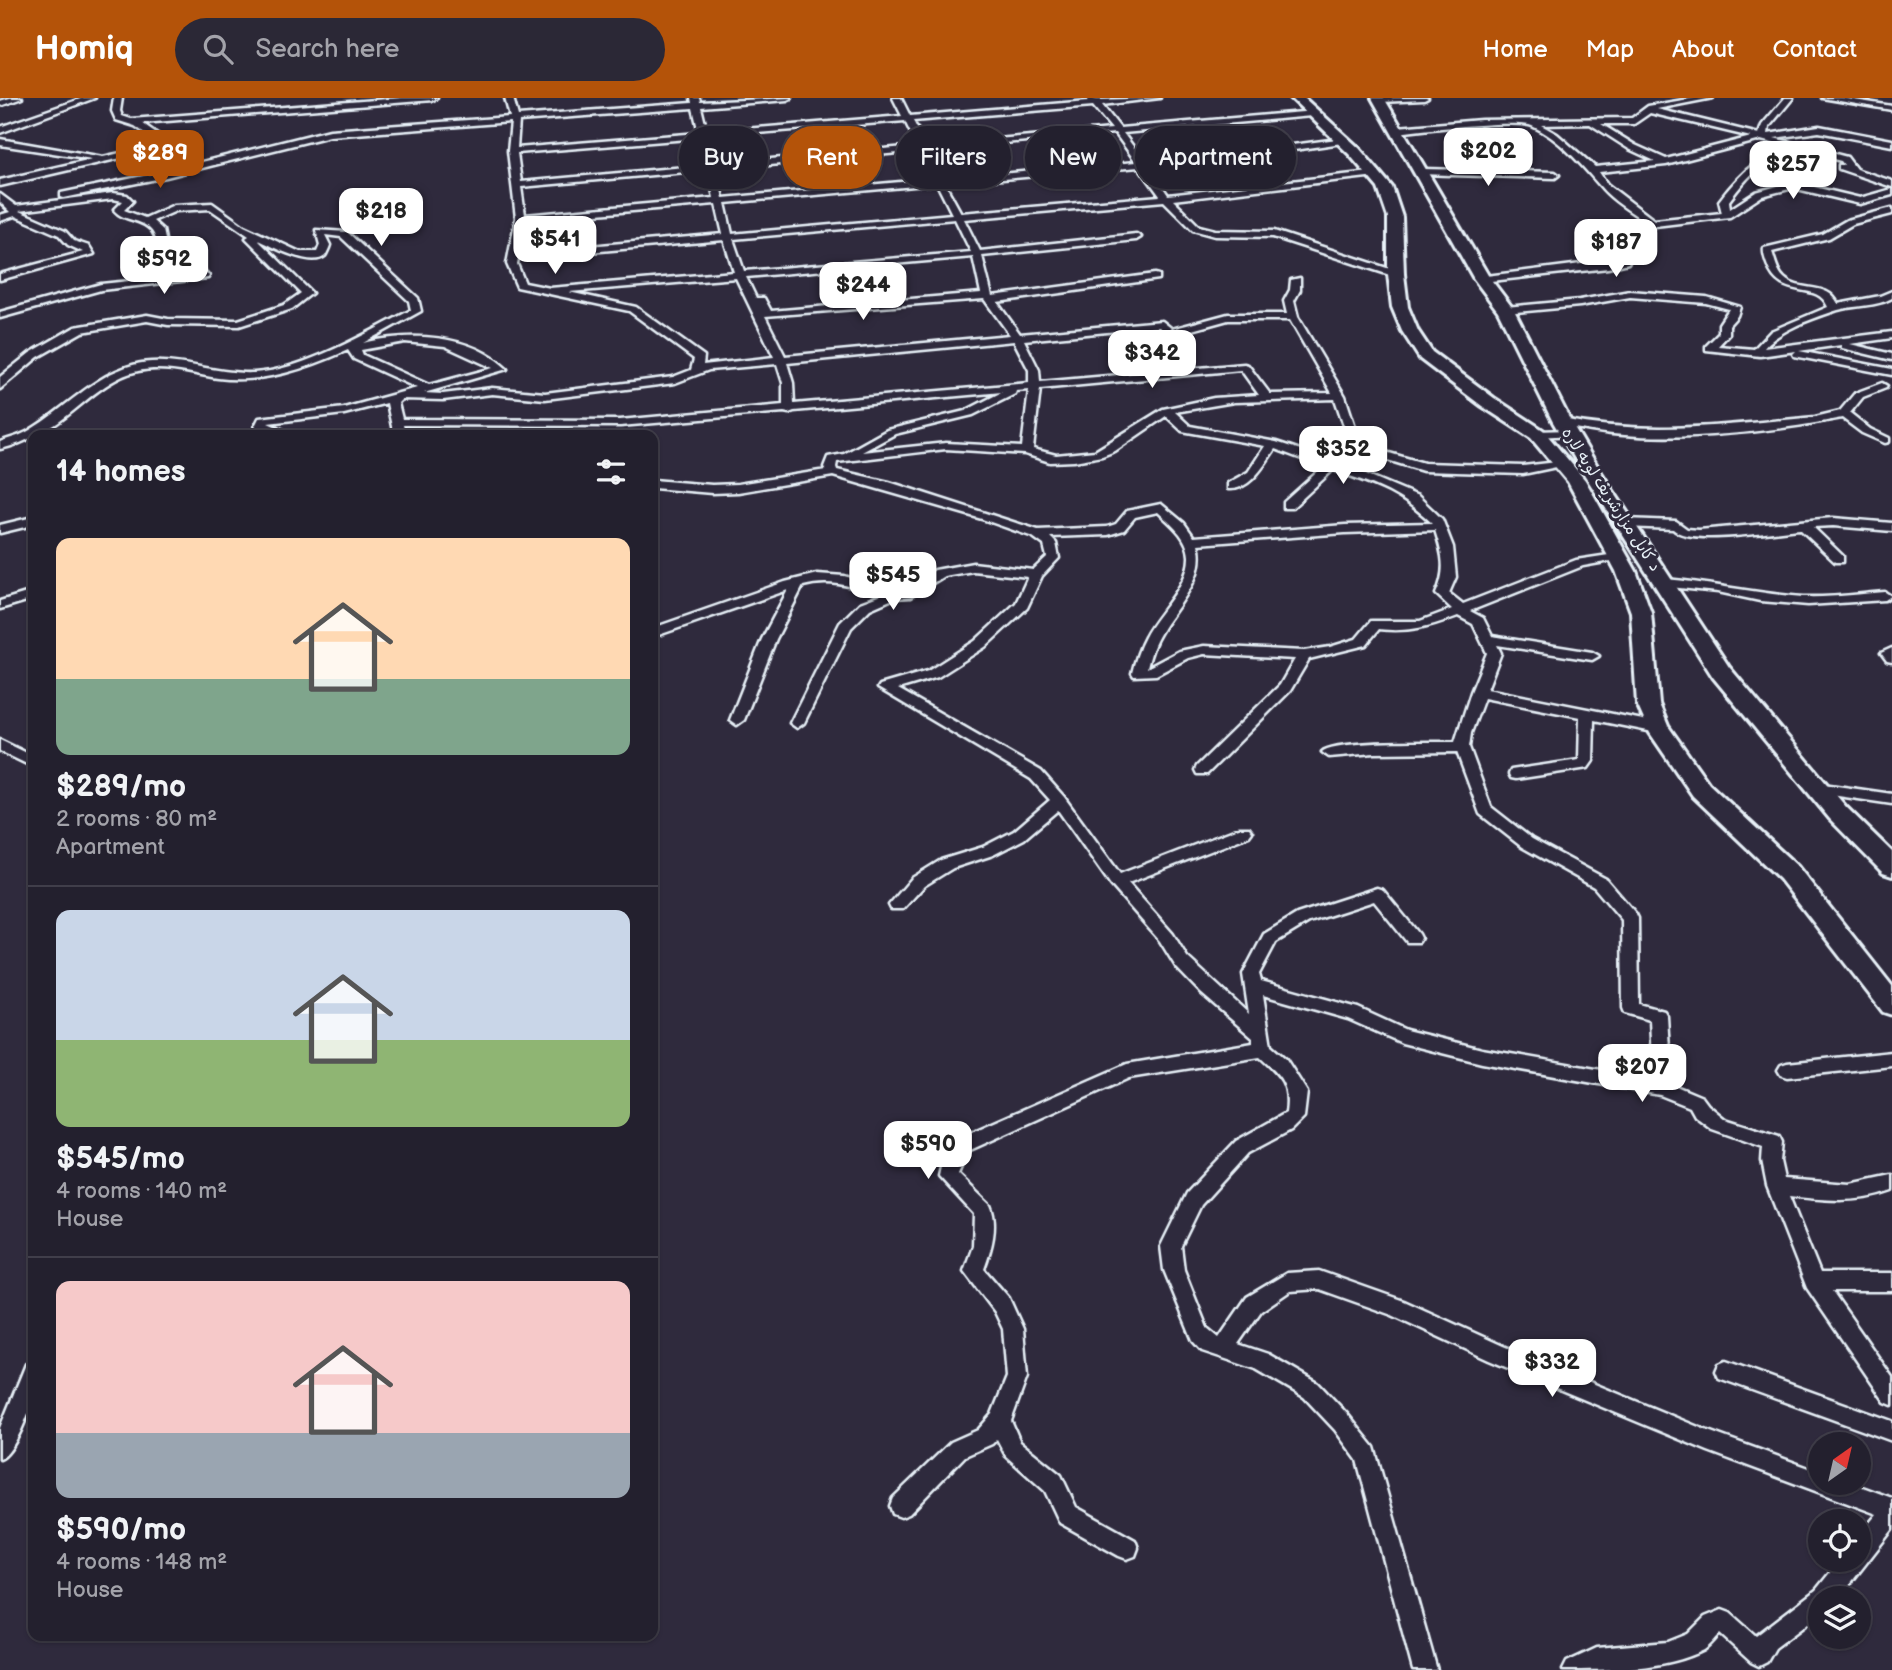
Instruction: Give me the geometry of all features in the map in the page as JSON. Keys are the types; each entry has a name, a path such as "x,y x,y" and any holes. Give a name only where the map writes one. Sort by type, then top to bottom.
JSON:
{"highway":[{"name":"د کابل مزارشریف لویه لاره","path":"1297,98 1376,173 1385,187 1395,217 1396,274 1400,307 1410,331 1426,355 1488,402 1537,434 1576,480 1618,556 1641,612 1648,704 1658,728 1701,790 1789,873 1892,1005"},
{"name":"د کابل مزارشریف لویه لاره","path":"1379,99 1482,278 1506,310 1566,428 1721,672 1816,788 1892,867"}],"street":[{"path":"0,104 18,98"},
{"path":"0,130 91,98"},
{"path":"118,98 116,111 119,118 132,121 433,98"},
{"path":"509,98 514,120 512,151 521,218 512,264 522,285 632,309 700,358 696,370"},
{"path":"0,218 14,210 330,133 514,120 697,101 787,98"},
{"path":"897,98 913,126"},
{"path":"768,130 1091,101 1156,98"},
{"path":"1379,99 1424,98"},
{"path":"1397,130 1465,124 1634,121 1648,110 1686,100 1709,98"},
{"path":"1763,137 1765,127 1789,98"},
{"path":"1826,98 1892,108"},
{"path":"697,101 702,126"},
{"path":"1091,101 1102,109 1114,126"},
{"path":"1648,110 1844,159 1852,170"},
{"path":"1121,132 1312,113"},
{"path":"132,121 167,145 182,167 166,174"},
{"path":"1592,122 1632,147 1666,162"},
{"path":"1534,124 1554,136 1592,170 1604,186 1652,223"},
{"path":"1592,170 1666,162 1763,137 1819,128 1892,143"},
{"path":"1121,136 1135,156"},
{"path":"512,151 679,137"},
{"path":"1296,147 1342,140"},
{"path":"0,142 108,159"},
{"path":"0,183 167,145"},
{"path":"768,162 896,152"},
{"path":"1727,215 1724,201 1739,181 1759,163 1793,153 1892,184"},
{"path":"1011,175 1135,165"},
{"path":"517,185 679,169"},
{"path":"1422,172 1555,174"},
{"path":"589,249 1166,198 1376,173"},
{"path":"521,218 896,185"},
{"path":"1482,278 1625,261 1635,242 1652,223 1727,215 1759,194 1793,185 1860,201 1892,192"},
{"path":"718,189 728,237 740,275 781,360 788,383 789,410"},
{"path":"944,189 977,254 988,298 1018,339 1034,370 1035,385 1027,451"},
{"path":"1159,189 1196,228 1215,233 1274,234 1396,274"},
{"path":"0,315 99,288 136,282 188,280 204,276 163,250 158,230 146,221 124,215 119,210 128,201 124,197 113,196 14,210"},
{"path":"0,197 14,210 62,233 71,243 86,248 89,254 0,277"},
{"path":"0,386 4,379 34,355 79,329 147,318 168,322 239,323 288,307 307,293 241,228 212,206 174,208 146,221"},
{"path":"1834,308 1830,298 1820,292 1783,283 1776,276 1767,250 1826,236 1850,222 1892,211"},
{"path":"1869,217 1892,224"},
{"path":"38,430 101,384 135,368 168,365 220,375 256,376 312,362 351,347 416,311 414,300 344,234 319,232 325,245 321,256 298,255 241,228"},
{"path":"551,291 977,254 1136,237"},
{"path":"751,297 759,299 768,314 988,298 1155,278"},
{"path":"1296,280 1289,302 1293,317 1339,396 1356,447 1423,467 1523,470 1562,463"},
{"path":"1506,310 1580,303 1630,294 1720,303 1734,307 1732,316 1724,324 1724,334 1710,348 1760,353 1890,336"},
{"path":"1760,353 1759,348 1769,335 1784,326 1822,315 1834,308 1883,299 1892,294"},
{"path":"399,430 392,402 399,396 443,397 492,391 545,396 675,380 696,370 781,360 1162,324 1170,333 1228,317 1293,317"},
{"path":"273,430 261,426 263,420 344,411 502,369 431,337 390,340 351,347"},
{"path":"1830,344 1865,349 1892,357"},
{"path":"351,347 358,357 426,388"},
{"path":"1778,351 1892,372"},
{"path":"397,422 620,423 789,410 1244,367 1268,399"},
{"path":"1537,434 1566,428 1639,434 1815,420 1844,414 1859,395 1882,386"},
{"path":"845,457 891,432 970,413 1021,388"},
{"path":"833,472 830,467 832,459 946,446 1027,451 1038,457 1063,459 1100,453 1127,438 1147,421 1167,411 1205,402 1339,396"},
{"path":"1167,411 1186,429 1272,444 1391,487 1414,499 1440,526 1447,547 1450,577 1442,594 1478,621 1494,653 1464,733 1462,747 1485,810 1527,843 1600,883 1630,918 1631,1008 1658,1016 1662,1088"},
{"path":"1844,414 1866,431 1885,440"},
{"path":"0,446 28,436"},
{"path":"1232,486 1252,474 1272,444"},
{"path":"1287,505 1333,464"},
{"path":"658,484 738,488 833,472 952,505 1037,534 1050,543 1053,558 1036,574 1022,605 980,644 933,674 885,688 912,701 1036,775 1059,801 1117,881 1167,937 1170,948 1261,1041 1298,1092 1296,1117 1242,1147 1194,1199 1171,1246 1174,1270 1200,1334 1209,1344 1261,1360 1311,1390 1342,1423 1366,1455 1424,1670"},
{"path":"1037,534 1108,531 1120,527 1132,514 1161,508 1180,524 1192,541 1196,558 1191,579 1150,639 1139,673 1151,672 1184,654 1204,650 1304,655 1361,642 1376,624 1397,627 1422,625 1580,563 1618,556"},
{"path":"0,529 28,522"},
{"path":"1625,523 1676,525 1683,532 1709,534 1833,522 1892,527"},
{"path":"1803,525 1839,559"},
{"path":"1192,541 1345,529 1440,526"},
{"path":"658,631 817,578 844,579 893,594 905,594 940,573 973,567 1036,574"},
{"path":"737,720 769,639 798,583"},
{"path":"1665,583 1808,601 1885,596"},
{"path":"797,723 845,626 865,606 893,594"},
{"path":"0,605 28,597"},
{"path":"1487,639 1592,656"},
{"path":"1892,652 1888,653 1892,658"},
{"path":"1202,770 1284,688 1304,655"},
{"path":"1478,692 1658,728"},
{"path":"1516,774 1583,764 1586,761 1587,715"},
{"path":"0,745 28,759"},
{"path":"1329,751 1462,747"},
{"path":"1816,788 1892,799"},
{"path":"897,905 918,883 947,864 988,851 1019,835 1059,801"},
{"path":"1117,881 1244,832"},
{"path":"1261,1041 1251,974 1270,938 1303,918 1377,894 1413,938"},
{"path":"1253,986 1352,1013 1402,1036 1469,1052 1662,1088 1696,1102 1701,1113 1711,1121 1773,1142 1771,1161 1776,1186 1814,1282 1892,1395"},
{"path":"901,1506 958,1449 985,1437 1000,1421 1017,1377 1013,1329 1002,1305 974,1271 983,1246 983,1211 948,1176 951,1163 962,1145 1127,1071 1261,1041"},
{"path":"1787,1070 1892,1059"},
{"path":"1776,1186 1834,1192 1878,1190 1892,1183"},
{"path":"1224,1348 1254,1304 1287,1282 1319,1280 1397,1308 1707,1441 1892,1511 1871,1539"},
{"path":"1814,1282 1892,1282"},
{"path":"1726,1371 1892,1431"},
{"path":"0,1448 28,1384"},
{"path":"1000,1421 1013,1449 1053,1483 1068,1515 1127,1548"},
{"path":"1833,1586 1844,1572"},
{"path":"1575,1670 1597,1660 1668,1654 1696,1642 1713,1625 1722,1621 1759,1654 1767,1640 1808,1609"}]}
